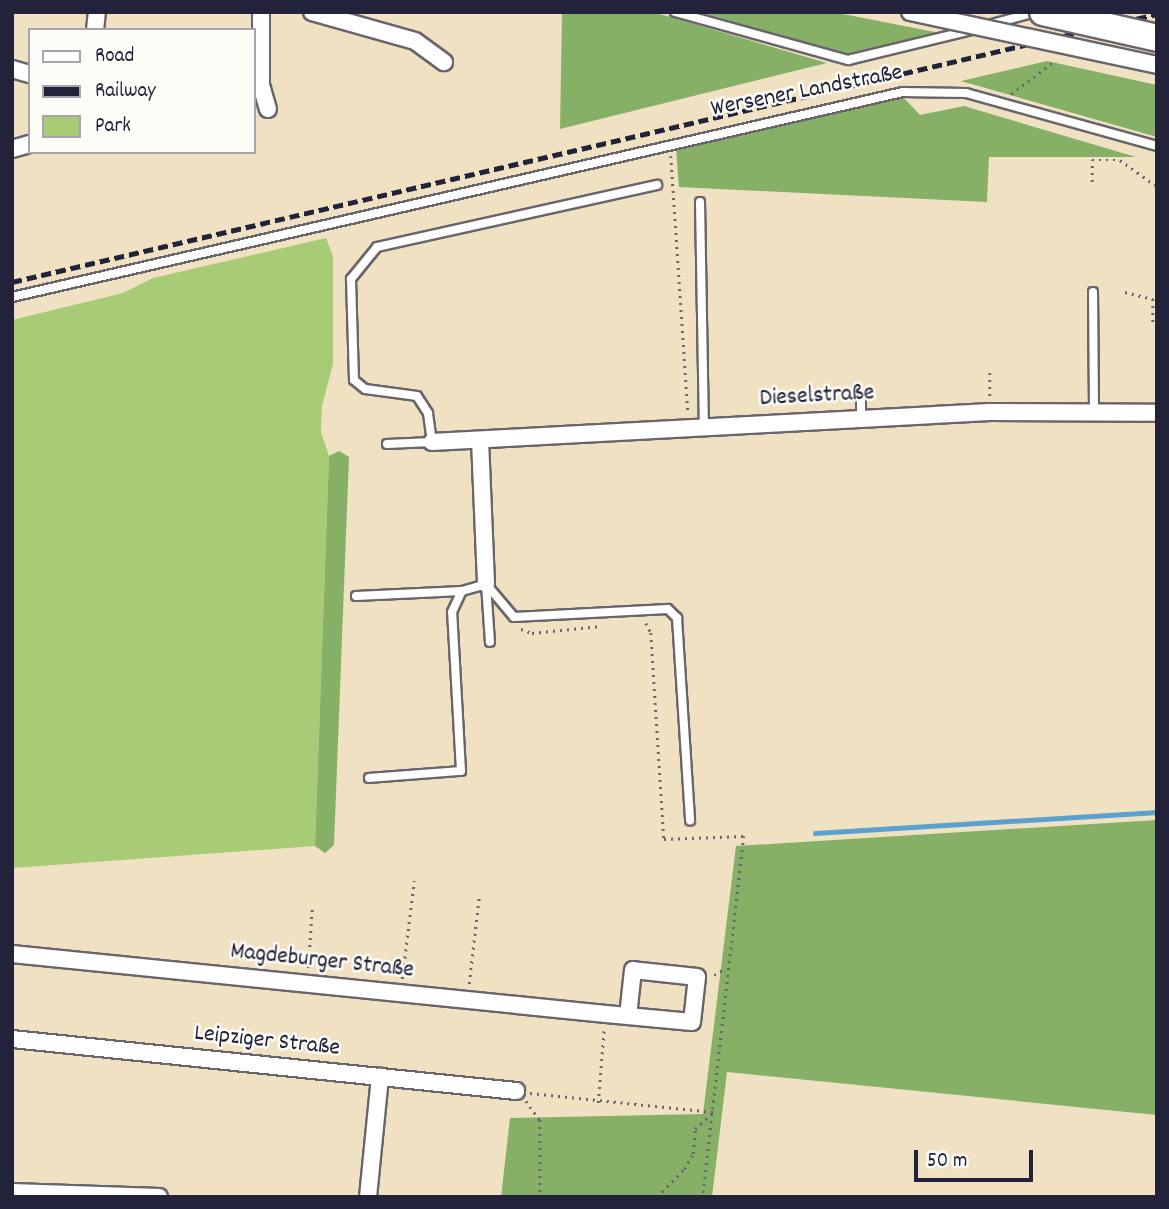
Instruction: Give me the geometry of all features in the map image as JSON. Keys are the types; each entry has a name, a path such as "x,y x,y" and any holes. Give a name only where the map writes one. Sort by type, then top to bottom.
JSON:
{"highway":[{"path":"1043,12 1157,38"}],"street":[{"path":"261,12 261,85 268,109"},
{"path":"312,12 415,41 444,62"},
{"path":"910,12 1157,65"},
{"name":"Dieselstraße","path":"432,442 696,426 861,409 1157,413"},
{"path":"480,440 486,584"},
{"name":"Magdeburger Straße","path":"12,954 306,984 606,1014 692,1022 697,977 633,970 628,1016"},
{"name":"Leipziger Straße","path":"12,1039 516,1091"},
{"path":"368,1197 380,1077"},
{"path":"12,1192 159,1197"}],"lane":[{"path":"675,12 848,60 1036,12"},
{"name":"Wersener Landstraße","path":"12,297 670,143 903,92 966,93 1157,146"},
{"path":"387,444 432,442 428,413 417,396 365,389 355,380 351,279 377,247 657,185"},
{"path":"696,426 700,202"},
{"path":"1093,292 1094,411"},
{"path":"356,596 462,592 486,584"},
{"path":"486,584 490,642"},
{"path":"486,584 514,617 668,609 677,618 690,821"},
{"path":"369,778 461,771 452,612 462,592"}],"path":[{"path":"670,143 696,426"},
{"path":"1092,182 1092,160 1120,160 1155,185"},
{"path":"1125,292 1153,299 1153,323"},
{"path":"990,373 990,396"},
{"path":"641,622 648,624 652,633 664,839 744,836 704,1197"},
{"path":"511,626 532,633 614,625"},
{"path":"400,993 414,881"},
{"path":"468,1000 478,897"},
{"path":"306,984 312,909"},
{"path":"598,1103 606,1014"},
{"path":"516,1091 598,1103 713,1112"},
{"path":"516,1091 540,1120 540,1197"},
{"path":"657,1197 684,1169 693,1154 695,1129 713,1112"}],"green space":[{"path":"562,12 653,12 827,63 560,129"},
{"path":"700,12 833,12 945,34 853,57"},
{"path":"1047,61 1157,85 1157,137 961,81"},
{"path":"903,97 920,115 964,106 1136,157 989,157 987,202 679,187 676,148"},
{"path":"326,238 333,256 333,364 322,406 321,432 329,456 315,846 12,868 12,320 123,293 153,278"},
{"path":"339,451 349,457 334,845 325,853 315,846 329,456"},
{"path":"1157,820 1157,1115 727,1072 712,1197 501,1197 510,1118 703,1114 736,846"}],"waterway":[{"path":"815,833 1157,812"}],"railway":[{"path":"12,282 1157,14"}]}
